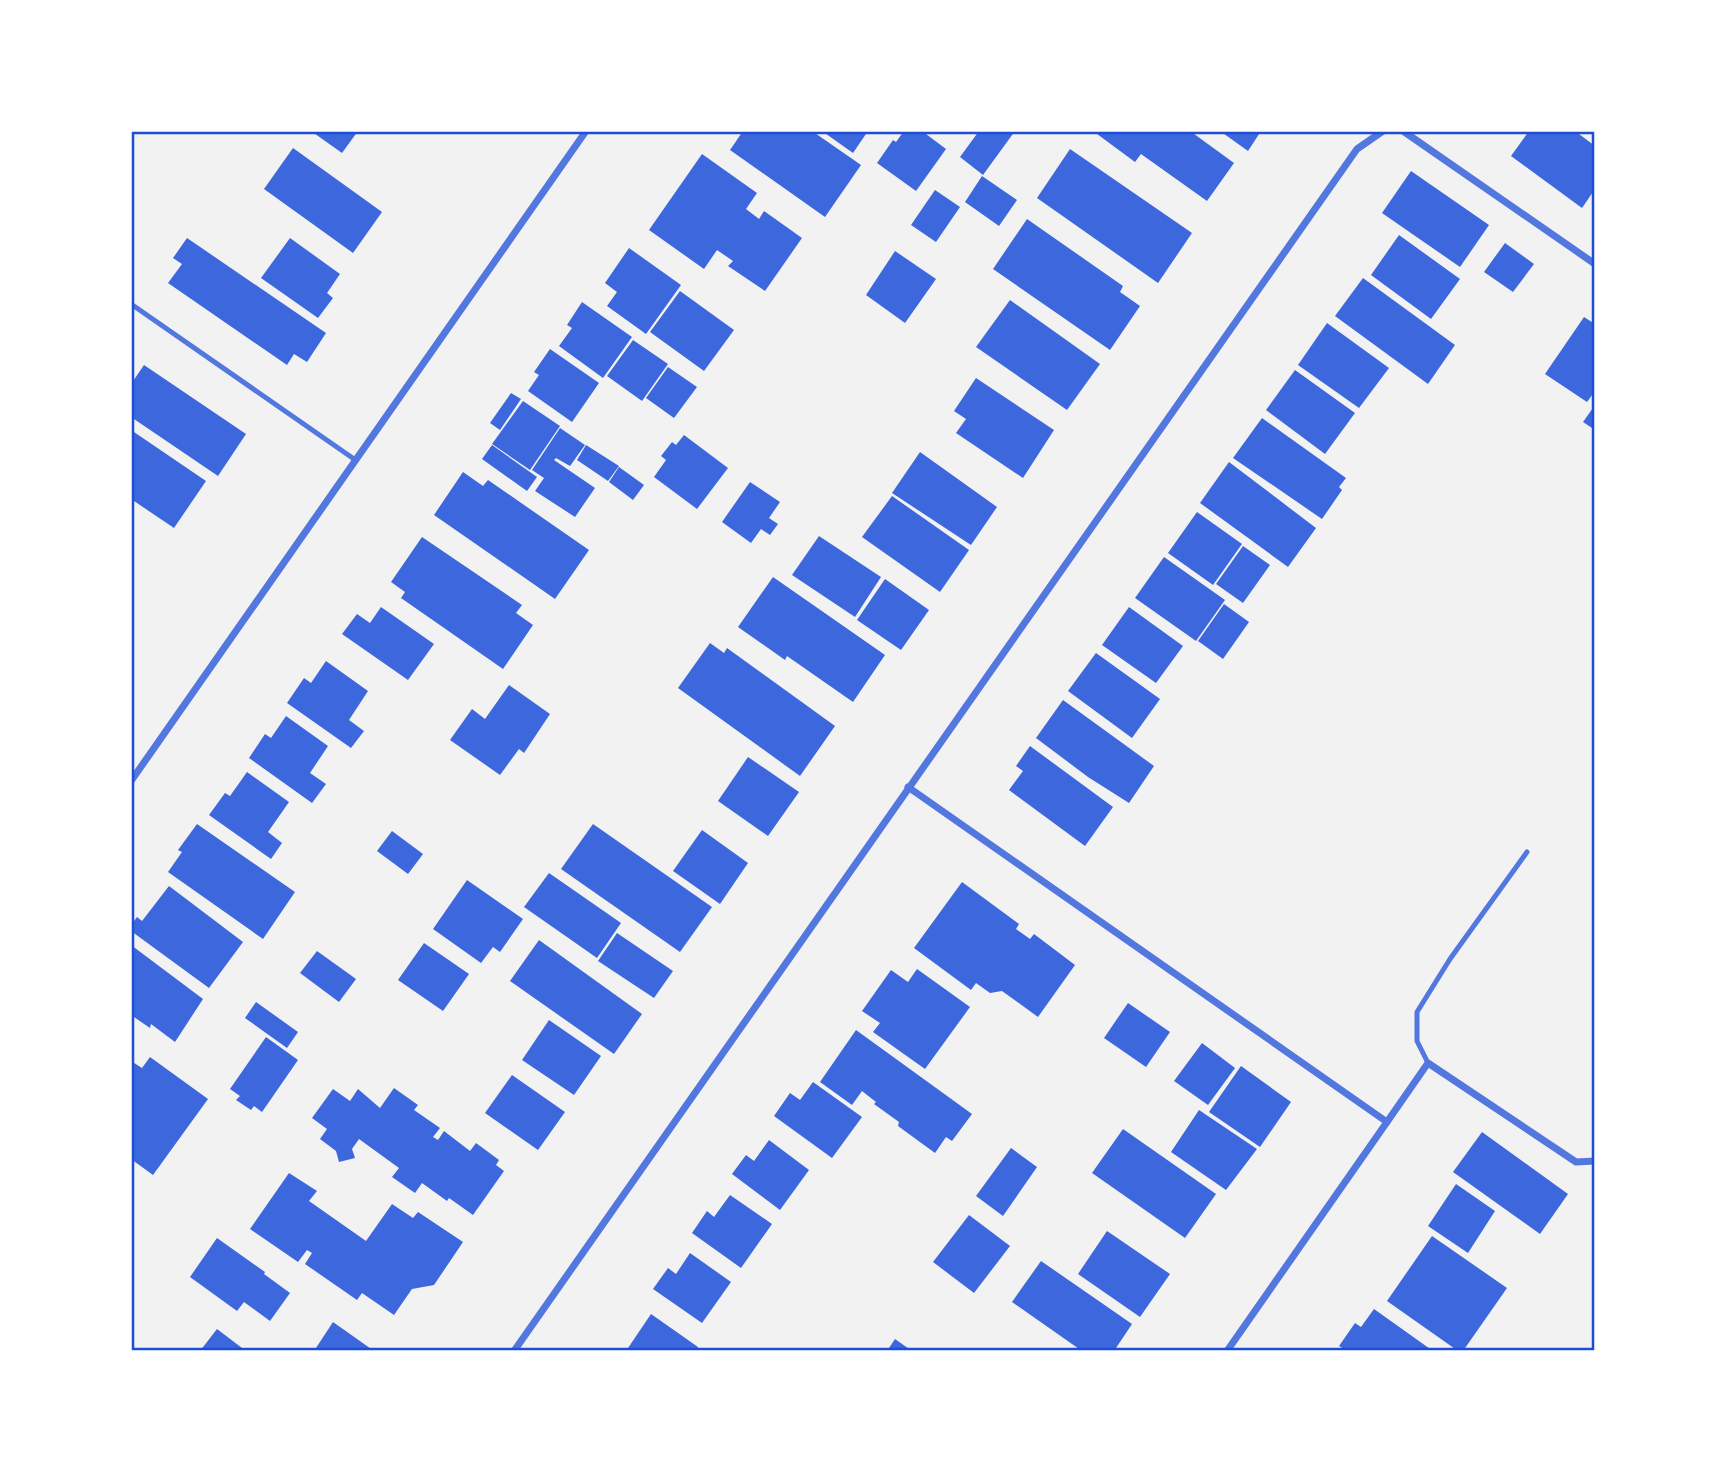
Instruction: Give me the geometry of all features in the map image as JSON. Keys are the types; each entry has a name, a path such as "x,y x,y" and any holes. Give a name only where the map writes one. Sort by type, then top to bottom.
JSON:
{"street":[{"path":"131,781 586,131"},
{"path":"514,1351 1357,149 1383,131"},
{"path":"1403,131 1595,264"},
{"path":"908,787 1387,1122"},
{"path":"1227,1351 1429,1063 1576,1162 1595,1161"}],"lane":[{"path":"131,304 354,459"},
{"path":"1429,1063 1417,1041 1418,1012 1450,959 1527,852"}],"building":[{"path":"311,131 358,131 342,153"},
{"path":"743,131 812,131 861,165 825,217 730,150"},
{"path":"822,131 868,131 853,153"},
{"path":"904,131 922,131 946,149 916,191 877,163 893,140 896,142"},
{"path":"979,131 1015,131 983,175 960,157"},
{"path":"1093,131 1184,131 1188,134 1190,131 1234,163 1207,201 1141,154 1135,162"},
{"path":"1220,131 1261,131 1248,151"},
{"path":"1529,131 1575,131 1595,146 1595,189 1582,208 1511,156"},
{"path":"293,148 382,212 353,253 264,189"},
{"path":"1070,149 1192,233 1158,283 1037,198"},
{"path":"702,154 757,193 746,209 759,219 764,211 802,238 765,291 728,266 733,261 717,250 704,269 649,230"},
{"path":"1411,171 1489,225 1460,267 1382,213"},
{"path":"982,176 1017,200 999,226 965,202"},
{"path":"935,190 960,207 936,242 911,225"},
{"path":"1027,219 1123,286 1120,292 1140,306 1110,350 993,269"},
{"path":"1399,235 1460,279 1431,319 1371,275"},
{"path":"187,238 326,333 307,362 294,354 287,365 168,283 182,264 173,258"},
{"path":"290,238 340,274 327,293 333,298 318,318 261,278"},
{"path":"1505,243 1534,264 1513,292 1484,272"},
{"path":"629,248 681,285 646,334 607,306 617,292 605,283"},
{"path":"895,251 936,279 905,323 866,295"},
{"path":"1363,278 1455,345 1428,384 1335,316"},
{"path":"680,291 734,330 704,371 650,332"},
{"path":"1010,300 1100,364 1067,410 976,347"},
{"path":"582,302 632,337 603,378 559,346 572,328 567,325"},
{"path":"1584,317 1595,324 1595,391 1587,402 1545,374"},
{"path":"1327,323 1389,368 1359,408 1298,365"},
{"path":"633,340 668,364 642,401 607,376"},
{"path":"550,349 599,383 572,422 528,391 539,375 534,372"},
{"path":"144,365 246,434 218,476 131,417 131,384"},
{"path":"668,367 697,387 674,418 646,398"},
{"path":"1295,370 1355,413 1325,454 1266,410"},
{"path":"976,378 1054,430 1023,478 956,433 966,419 954,411"},
{"path":"511,393 521,399 500,430 490,423"},
{"path":"523,401 560,426 530,470 492,444"},
{"path":"1595,405 1595,430 1583,422"},
{"path":"1262,418 1346,478 1339,487 1342,490 1322,519 1233,458"},
{"path":"560,428 585,445 570,466 556,458 554,460 595,488 575,517 535,491 544,478 532,470"},
{"path":"131,430 206,481 174,528 131,499"},
{"path":"684,435 728,468 697,509 654,477 666,460 661,456 672,442 676,445"},
{"path":"492,445 537,477 527,491 482,459"},
{"path":"586,445 619,466 608,481 577,460"},
{"path":"920,452 997,507 971,545 892,493"},
{"path":"1229,462 1316,528 1288,567 1200,503"},
{"path":"619,467 644,485 633,500 609,482"},
{"path":"463,472 483,486 488,480 589,550 555,599 434,515"},
{"path":"750,482 780,502 769,518 778,524 770,535 761,529 751,543 722,522"},
{"path":"892,496 969,550 940,592 862,537"},
{"path":"1197,512 1242,544 1213,585 1168,553"},
{"path":"819,536 881,577 855,617 792,575"},
{"path":"422,537 522,605 516,613 533,625 503,669 401,598 405,592 391,582"},
{"path":"1243,546 1270,565 1243,603 1216,584"},
{"path":"1164,557 1225,600 1196,641 1135,598"},
{"path":"773,577 885,655 853,702 787,656 785,660 738,627"},
{"path":"885,579 929,610 901,650 857,620"},
{"path":"1224,604 1249,622 1223,659 1198,641"},
{"path":"381,607 434,644 408,680 342,634 357,614 370,623"},
{"path":"1129,607 1183,646 1156,683 1102,645"},
{"path":"710,643 724,653 727,648 835,726 800,776 678,688"},
{"path":"1096,653 1160,699 1132,738 1068,691"},
{"path":"326,661 368,691 349,720 364,731 351,748 287,703 304,678 311,683"},
{"path":"509,685 550,714 524,753 519,749 500,775 450,740 472,709 485,719"},
{"path":"1063,700 1154,766 1129,803 1088,777 1036,738"},
{"path":"286,716 328,746 310,773 326,784 312,803 249,758 265,734 271,738"},
{"path":"1030,746 1113,807 1085,846 1009,790 1023,771 1016,766"},
{"path":"748,757 799,792 768,836 718,801"},
{"path":"247,772 289,802 268,832 282,843 271,859 209,815 225,793 230,796"},
{"path":"197,824 295,892 263,939 168,872 182,852 178,850"},
{"path":"593,824 712,907 680,952 561,869"},
{"path":"702,830 748,863 720,904 673,871"},
{"path":"392,831 423,854 408,874 377,851"},
{"path":"549,873 621,923 597,958 524,907"},
{"path":"467,880 523,919 500,952 493,947 481,963 433,929"},
{"path":"962,882 1019,924 1016,929 1030,939 1034,934 1075,965 1038,1017 1002,991 990,993 976,983 971,990 914,948"},
{"path":"169,886 243,942 209,988 131,931 131,925 137,917 142,921"},
{"path":"617,933 673,971 654,998 598,961"},
{"path":"539,940 642,1014 614,1054 510,981"},
{"path":"424,943 469,974 443,1011 398,980"},
{"path":"131,945 203,999 175,1042 151,1024 150,1028 131,1015"},
{"path":"317,951 356,979 339,1002 300,973"},
{"path":"917,969 970,1007 925,1069 873,1032 880,1023 862,1011 891,970 908,982"},
{"path":"256,1002 298,1032 287,1048 245,1018"},
{"path":"1128,1003 1170,1032 1146,1067 1104,1038"},
{"path":"549,1020 601,1056 574,1095 522,1060"},
{"path":"856,1030 972,1114 952,1141 946,1137 935,1153 898,1126 899,1122 874,1104 876,1102 862,1091 852,1105 820,1082"},
{"path":"266,1037 298,1060 262,1112 254,1106 251,1110 236,1100 240,1096 230,1089"},
{"path":"1202,1043 1235,1068 1208,1105 1174,1081"},
{"path":"150,1057 208,1099 153,1175 131,1159 131,1061 142,1068"},
{"path":"1241,1066 1291,1102 1260,1147 1209,1112"},
{"path":"512,1075 565,1112 538,1150 485,1113"},
{"path":"813,1082 862,1117 832,1158 774,1116 790,1093 800,1100"},
{"path":"394,1088 418,1105 414,1110 440,1128 433,1137 438,1140 444,1131 470,1151 476,1143 499,1160 496,1165 504,1171 473,1215 422,1183 415,1193 392,1177 399,1168 359,1139 352,1149 355,1158 339,1162 336,1151 320,1139 327,1129 312,1118 333,1089 350,1101 358,1089 380,1108"},
{"path":"1199,1110 1257,1149 1226,1190 1171,1152"},
{"path":"1123,1129 1216,1194 1185,1238 1092,1173"},
{"path":"1482,1132 1568,1194 1540,1234 1453,1172"},
{"path":"769,1140 809,1170 780,1210 732,1174 746,1155 754,1161"},
{"path":"1011,1148 1037,1167 1003,1216 976,1196"},
{"path":"289,1173 317,1191 309,1201 366,1241 392,1204 413,1218 418,1212 463,1242 434,1285 412,1289 394,1315 362,1293 357,1300 305,1264 312,1253 307,1250 298,1262 250,1229"},
{"path":"1456,1184 1495,1211 1468,1253 1428,1226"},
{"path":"730,1195 772,1224 741,1268 692,1233 707,1211 714,1217"},
{"path":"969,1215 1010,1246 974,1293 933,1262"},
{"path":"1107,1231 1170,1274 1140,1317 1078,1274"},
{"path":"1432,1236 1507,1288 1463,1351 1458,1351 1387,1301"},
{"path":"217,1238 290,1293 270,1321 244,1302 237,1311 190,1277"},
{"path":"690,1253 731,1282 702,1323 653,1289 668,1268 676,1274"},
{"path":"1041,1261 1132,1324 1114,1351 1082,1351 1012,1302"},
{"path":"1374,1309 1433,1351 1347,1351 1339,1346 1355,1323 1361,1327"},
{"path":"651,1314 698,1347 696,1351 626,1351"},
{"path":"333,1322 374,1351 314,1351"},
{"path":"217,1329 246,1351 200,1351"},
{"path":"895,1339 912,1351 887,1351"}]}
